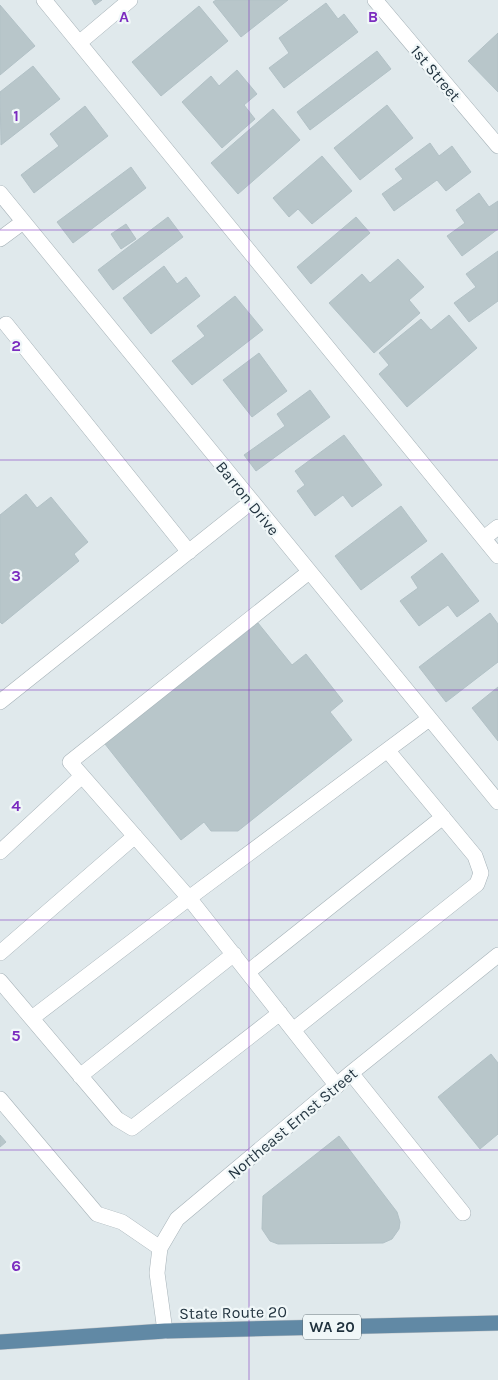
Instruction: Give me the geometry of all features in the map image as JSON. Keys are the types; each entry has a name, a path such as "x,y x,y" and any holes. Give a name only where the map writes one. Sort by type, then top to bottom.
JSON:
{"main road":[{"name":"State Route 20","path":"0,1342 165,1331 498,1323"}],"street":[{"path":"44,0 498,556"},
{"path":"79,43 130,0"},
{"name":"1st Street","path":"374,0 498,146"},
{"name":"Barron Drive","path":"0,193 498,802"},
{"path":"0,239 23,222"},
{"path":"6,324 188,552"},
{"path":"0,702 251,502"},
{"path":"484,538 498,527"},
{"path":"309,572 70,762 189,898 337,1086"},
{"path":"32,1018 189,898 430,719"},
{"path":"293,1030 477,884 481,873 475,856 388,751"},
{"path":"0,852 82,776"},
{"path":"248,972 443,817"},
{"path":"0,953 134,836"},
{"path":"80,1076 234,954"},
{"name":"Northeast Ernst Street","path":"165,1331 157,1273 160,1248 177,1219 351,1073 498,955"},
{"path":"0,980 117,1120 132,1128 280,1013"},
{"path":"351,1073 463,1213"},
{"path":"0,1099 97,1214 122,1222 160,1248"}],"building":[{"path":"92,0 102,0 95,5"},
{"path":"216,0 288,0 241,37 213,2"},
{"path":"326,3 338,19 344,14 358,32 284,88 269,68 289,53 279,38"},
{"path":"0,5 35,46 0,75"},
{"path":"199,6 228,41 161,96 132,62"},
{"path":"498,33 498,92 468,61"},
{"path":"377,51 391,69 310,130 297,112"},
{"path":"33,66 60,99 1,145 0,92"},
{"path":"237,70 257,94 244,105 255,119 222,148 182,102 211,76 219,86"},
{"path":"387,105 413,138 360,180 334,148"},
{"path":"85,106 108,136 34,193 21,175 59,146 50,134"},
{"path":"273,109 300,140 238,194 211,163"},
{"path":"430,143 439,156 452,146 471,172 446,191 437,180 394,211 382,194 403,179 395,169"},
{"path":"322,156 352,191 312,224 298,209 289,217 273,198"},
{"path":"131,167 146,188 73,243 57,222"},
{"path":"479,193 489,207 498,201 498,229 462,256 447,236 465,223 456,210"},
{"path":"168,217 183,237 113,290 98,270"},
{"path":"356,217 370,233 311,284 297,267"},
{"path":"126,224 136,239 121,249 111,234"},
{"path":"498,251 498,301 469,322 454,303 476,287 466,274"},
{"path":"398,259 424,287 409,300 420,313 374,353 329,303 362,274 370,283"},
{"path":"164,266 177,284 186,277 200,296 151,334 123,298"},
{"path":"235,296 263,330 192,385 172,361 205,336 197,326"},
{"path":"449,315 477,348 407,407 379,374 389,365 379,353 421,319 431,330"},
{"path":"259,353 287,391 252,417 223,380"},
{"path":"310,390 330,417 256,471 244,455 285,426 277,414"},
{"path":"344,435 382,485 352,507 343,495 315,516 297,491 305,485 295,471"},
{"path":"26,494 37,508 51,497 88,542 74,554 79,561 2,624 0,622 0,515"},
{"path":"401,506 427,541 361,590 335,556"},
{"path":"442,553 479,601 457,617 448,605 419,626 400,601 418,588 411,577"},
{"path":"490,613 498,624 498,662 446,702 419,667"},
{"path":"258,623 292,665 306,654 343,701 330,712 352,740 238,831 211,831 204,822 181,840 105,744"},
{"path":"498,687 498,741 472,708"},
{"path":"491,1054 498,1063 498,1134 480,1149 438,1097"},
{"path":"0,1135 6,1142 0,1147"},
{"path":"339,1136 397,1212 400,1222 399,1229 392,1239 383,1243 278,1244 270,1241 262,1229 263,1196"}]}
